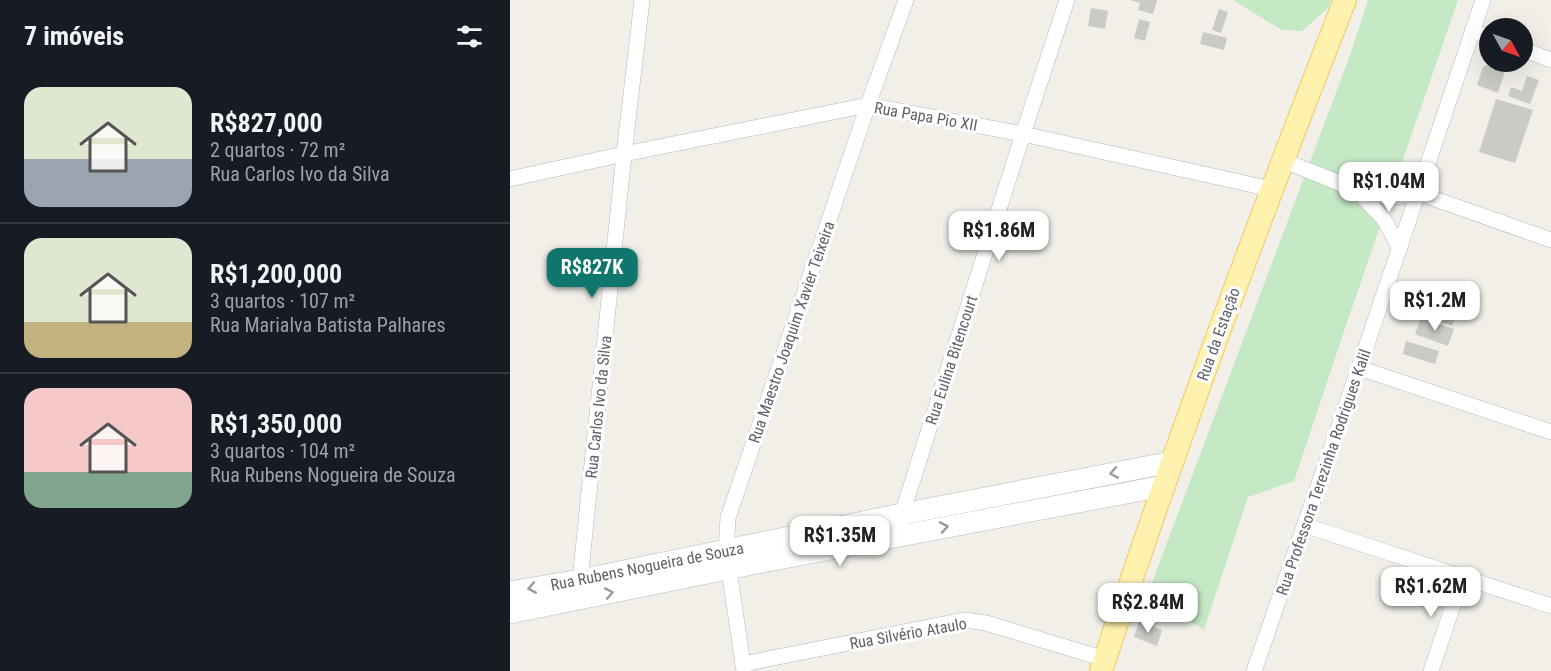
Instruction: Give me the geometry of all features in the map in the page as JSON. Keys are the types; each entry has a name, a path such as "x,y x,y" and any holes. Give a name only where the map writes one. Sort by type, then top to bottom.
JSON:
{"main road":[{"name":"Rua da Estação","path":"1103,665 1163,486 1271,189 1345,0"}],"street":[{"name":"Rua Carlos Ivo da Silva","path":"581,589 624,154 642,0"},
{"name":"Rua Maestro Joaquim Xavier Teixeira","path":"744,668 728,560 728,518 868,105 906,0"},
{"name":"Rua Eulina Bitencourt","path":"899,535 902,514 1067,0"},
{"name":"Rua Professora Terezinha Rodrigues Kalil","path":"1254,671 1483,0"},
{"path":"1472,31 1479,33"},
{"path":"1533,53 1551,60"},
{"name":"Rua Papa Pio XII","path":"510,179 868,105 1023,134 1271,189"},
{"path":"1282,160 1337,182 1359,194 1383,219 1400,248"},
{"path":"1359,194 1398,197 1418,193 1551,240"},
{"path":"1359,368 1551,432"},
{"name":"Rua Rubens Nogueira de Souza","path":"728,560 902,514 1172,462"},
{"name":"Rua Rubens Nogueira de Souza","path":"510,613 581,589 728,560 899,535 1163,486"},
{"path":"1304,525 1551,606"},
{"path":"1431,671 1463,576"},
{"name":"Rua Rubens Nogueira de Souza","path":"510,592 581,589"},
{"name":"Rua Silvério Ataulo","path":"744,668 964,620 986,623 1103,665"}],"green space":[{"path":"1233,0 1331,0 1328,8 1302,31 1282,30"},
{"path":"1368,0 1458,0 1294,481 1248,497 1204,630 1147,596 1349,58"}],"building":[{"path":"1130,0 1157,0 1153,14 1138,10 1140,3"},
{"path":"1091,8 1108,11 1105,29 1088,26"},
{"path":"1219,9 1228,12 1221,33 1212,30"},
{"path":"1139,19 1150,22 1145,41 1134,38"},
{"path":"1203,32 1227,38 1224,50 1200,44"},
{"path":"1481,72 1505,72 1498,93 1477,85"},
{"path":"1527,76 1539,80 1530,104 1508,96 1511,87 1522,91"},
{"path":"1496,99 1533,110 1515,163 1479,152"},
{"path":"1426,305 1455,315 1452,326 1423,316"},
{"path":"1421,318 1454,329 1448,346 1415,334"},
{"path":"1406,341 1439,351 1435,364 1403,354"},
{"path":"1139,621 1162,630 1157,646 1134,637"}]}
